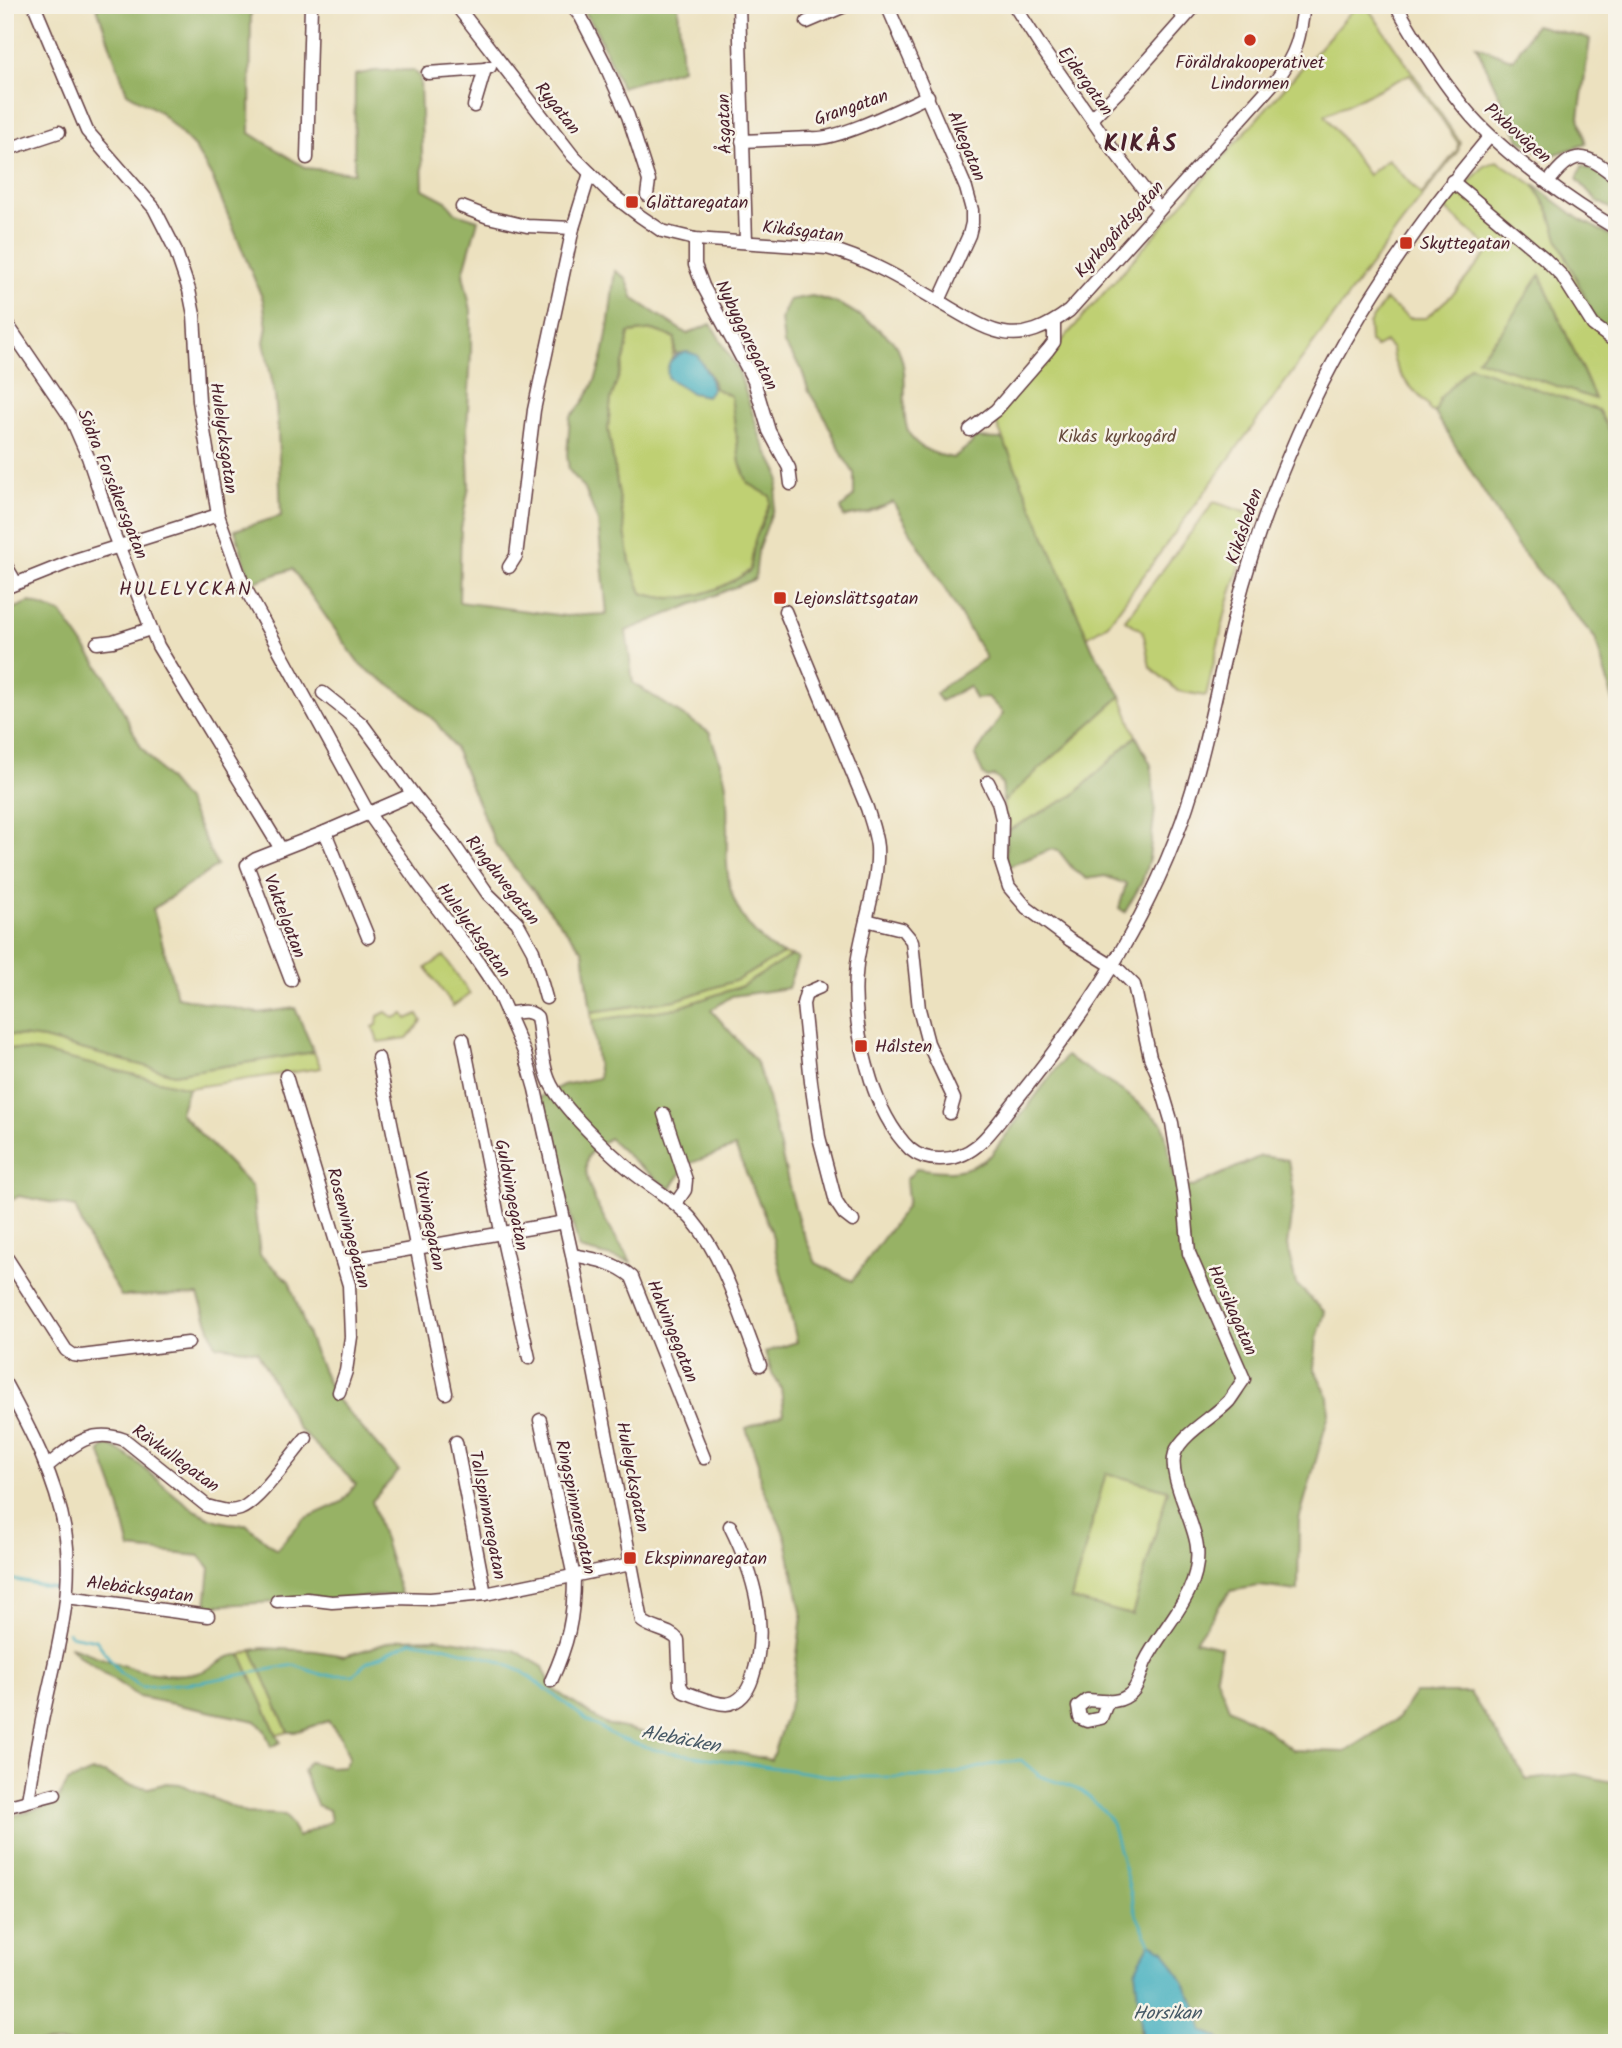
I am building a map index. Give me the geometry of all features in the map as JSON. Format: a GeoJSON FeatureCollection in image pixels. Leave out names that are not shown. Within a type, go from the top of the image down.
{"type":"FeatureCollection","features":[{"type":"Feature","properties":{"kind":"street","name":"Hulelycksgatan"},"geometry":{"type":"LineString","coordinates":[[34,5],[87,131],[155,208],[175,249],[189,290],[194,315],[199,401],[218,515],[242,582],[369,814],[496,988],[525,1054],[572,1255],[642,1621],[675,1636],[678,1640],[680,1685],[684,1692],[728,1704],[738,1700],[749,1687],[757,1666],[761,1623],[752,1578],[730,1526]]}},
{"type":"Feature","properties":{"kind":"street"},"geometry":{"type":"LineString","coordinates":[[307,158],[311,5]]}},
{"type":"Feature","properties":{"kind":"street","name":"Rygatan"},"geometry":{"type":"LineString","coordinates":[[456,5],[573,156],[590,173]]}},
{"type":"Feature","properties":{"kind":"street"},"geometry":{"type":"LineString","coordinates":[[571,5],[581,17],[599,52],[628,116],[649,181],[647,195]]}},
{"type":"Feature","properties":{"kind":"street","name":"Åsgatan"},"geometry":{"type":"LineString","coordinates":[[738,5],[746,242]]}},
{"type":"Feature","properties":{"kind":"street"},"geometry":{"type":"LineString","coordinates":[[807,22],[847,5]]}},
{"type":"Feature","properties":{"kind":"street","name":"Alkegatan"},"geometry":{"type":"LineString","coordinates":[[887,5],[928,96],[966,188],[972,210],[969,236],[939,301]]}},
{"type":"Feature","properties":{"kind":"street","name":"Ejdergatan"},"geometry":{"type":"LineString","coordinates":[[1014,5],[1136,181],[1159,209]]}},
{"type":"Feature","properties":{"kind":"street"},"geometry":{"type":"LineString","coordinates":[[1175,5],[1184,18]]}},
{"type":"Feature","properties":{"kind":"street"},"geometry":{"type":"LineString","coordinates":[[1092,118],[1125,86],[1196,5]]}},
{"type":"Feature","properties":{"kind":"street","name":"Kyrkogårdsgatan"},"geometry":{"type":"LineString","coordinates":[[970,430],[996,410],[1048,350],[1054,342],[1054,323],[1069,311],[1286,66],[1295,53],[1300,37],[1304,5]]}},
{"type":"Feature","properties":{"kind":"street","name":"Pixbovägen"},"geometry":{"type":"LineString","coordinates":[[1396,5],[1450,89],[1490,136],[1548,183],[1617,229]]}},
{"type":"Feature","properties":{"kind":"street"},"geometry":{"type":"LineString","coordinates":[[428,73],[485,69],[501,63]]}},
{"type":"Feature","properties":{"kind":"street"},"geometry":{"type":"LineString","coordinates":[[474,106],[485,69]]}},
{"type":"Feature","properties":{"kind":"street","name":"Grangatan"},"geometry":{"type":"LineString","coordinates":[[742,141],[810,138],[820,140],[928,96]]}},
{"type":"Feature","properties":{"kind":"street"},"geometry":{"type":"LineString","coordinates":[[5,150],[59,132]]}},
{"type":"Feature","properties":{"kind":"street","name":"Kikåsleden"},"geometry":{"type":"LineString","coordinates":[[1114,967],[1149,899],[1182,819],[1197,772],[1236,610],[1253,553],[1266,512],[1297,437],[1326,376],[1370,298],[1406,243],[1452,181],[1490,136]]}},
{"type":"Feature","properties":{"kind":"street"},"geometry":{"type":"LineString","coordinates":[[1548,183],[1561,166],[1579,157],[1594,160],[1616,176]]}},
{"type":"Feature","properties":{"kind":"street"},"geometry":{"type":"LineString","coordinates":[[509,567],[516,556],[534,408],[573,228],[590,173]]}},
{"type":"Feature","properties":{"kind":"street","name":"Kikåsgatan"},"geometry":{"type":"LineString","coordinates":[[590,173],[624,206],[662,231],[695,239],[827,248],[845,253],[939,301],[971,322],[993,331],[1023,333],[1045,329],[1054,323]]}},
{"type":"Feature","properties":{"kind":"street"},"geometry":{"type":"LineString","coordinates":[[1452,181],[1544,258],[1562,276],[1592,325],[1617,343]]}},
{"type":"Feature","properties":{"kind":"street"},"geometry":{"type":"LineString","coordinates":[[462,207],[516,224],[573,228]]}},
{"type":"Feature","properties":{"kind":"street","name":"Nybyggaregatan"},"geometry":{"type":"LineString","coordinates":[[695,239],[695,265],[703,286],[754,381],[769,431],[789,468],[791,484]]}},
{"type":"Feature","properties":{"kind":"street","name":"Södra Forsåkersgatan"},"geometry":{"type":"LineString","coordinates":[[5,321],[71,418],[88,457],[150,629],[181,686],[281,849]]}},
{"type":"Feature","properties":{"kind":"street"},"geometry":{"type":"LineString","coordinates":[[5,564],[10,586],[120,546],[218,515]]}},
{"type":"Feature","properties":{"kind":"street"},"geometry":{"type":"LineString","coordinates":[[785,611],[867,808],[877,842],[874,881],[857,962],[855,990],[858,1035],[874,1089],[886,1113],[908,1146],[919,1155],[930,1159],[961,1157],[983,1141],[1069,1032],[1114,967],[1070,940],[1027,908],[1009,887],[1001,862],[1002,819],[998,802],[988,782]]}},
{"type":"Feature","properties":{"kind":"street"},"geometry":{"type":"LineString","coordinates":[[97,643],[150,629]]}},
{"type":"Feature","properties":{"kind":"street","name":"Ringduvegatan"},"geometry":{"type":"LineString","coordinates":[[323,693],[362,724],[488,894],[517,922],[533,951],[547,998]]}},
{"type":"Feature","properties":{"kind":"street","name":"Vaktelgatan"},"geometry":{"type":"LineString","coordinates":[[290,980],[247,865],[413,794]]}},
{"type":"Feature","properties":{"kind":"street"},"geometry":{"type":"LineString","coordinates":[[326,832],[368,937]]}},
{"type":"Feature","properties":{"kind":"street"},"geometry":{"type":"LineString","coordinates":[[866,920],[902,929],[912,941],[919,1009],[928,1043],[954,1099],[950,1113]]}},
{"type":"Feature","properties":{"kind":"street","name":"Horsikagatan"},"geometry":{"type":"LineString","coordinates":[[1108,1701],[1117,1702],[1134,1691],[1145,1662],[1189,1592],[1196,1570],[1197,1547],[1178,1485],[1175,1452],[1184,1440],[1228,1402],[1244,1379],[1189,1253],[1184,1198],[1172,1123],[1150,1057],[1134,985],[1114,967]]}},
{"type":"Feature","properties":{"kind":"street"},"geometry":{"type":"LineString","coordinates":[[820,987],[806,993],[803,1004],[811,1089],[832,1191],[841,1210],[853,1221]]}},
{"type":"Feature","properties":{"kind":"street"},"geometry":{"type":"LineString","coordinates":[[508,1014],[533,1013],[537,1017],[546,1070],[559,1098],[632,1171],[676,1203],[693,1221],[719,1263],[760,1365]]}},
{"type":"Feature","properties":{"kind":"street","name":"Guldvingegatan"},"geometry":{"type":"LineString","coordinates":[[463,1039],[529,1358]]}},
{"type":"Feature","properties":{"kind":"street","name":"Vitvingegatan"},"geometry":{"type":"LineString","coordinates":[[378,1058],[446,1392]]}},
{"type":"Feature","properties":{"kind":"street","name":"Rosenvingegatan"},"geometry":{"type":"LineString","coordinates":[[286,1076],[349,1285],[352,1314],[346,1371],[339,1392]]}},
{"type":"Feature","properties":{"kind":"street"},"geometry":{"type":"LineString","coordinates":[[664,1114],[686,1180],[685,1190],[676,1203]]}},
{"type":"Feature","properties":{"kind":"street"},"geometry":{"type":"LineString","coordinates":[[343,1261],[501,1231],[565,1222]]}},
{"type":"Feature","properties":{"kind":"street"},"geometry":{"type":"LineString","coordinates":[[5,1255],[66,1350],[73,1355],[188,1343]]}},
{"type":"Feature","properties":{"kind":"street","name":"Hakvingegatan"},"geometry":{"type":"LineString","coordinates":[[572,1255],[602,1261],[632,1277],[704,1458]]}},
{"type":"Feature","properties":{"kind":"street"},"geometry":{"type":"LineString","coordinates":[[5,1383],[46,1467],[65,1531],[67,1597],[28,1800]]}},
{"type":"Feature","properties":{"kind":"street","name":"Ringspinnaregatan"},"geometry":{"type":"LineString","coordinates":[[540,1420],[574,1577],[574,1602],[566,1647],[551,1681]]}},
{"type":"Feature","properties":{"kind":"street","name":"Rävkullegatan"},"geometry":{"type":"LineString","coordinates":[[46,1467],[91,1436],[112,1435],[125,1440],[207,1506],[234,1510],[251,1503],[306,1438]]}},
{"type":"Feature","properties":{"kind":"street","name":"Tallspinnaregatan"},"geometry":{"type":"LineString","coordinates":[[456,1442],[485,1594]]}},
{"type":"Feature","properties":{"kind":"street"},"geometry":{"type":"LineString","coordinates":[[277,1601],[430,1599],[485,1594],[631,1564]]}},
{"type":"Feature","properties":{"kind":"street","name":"Alebäcksgatan"},"geometry":{"type":"LineString","coordinates":[[67,1597],[208,1616]]}},
{"type":"Feature","properties":{"kind":"street"},"geometry":{"type":"LineString","coordinates":[[5,1807],[55,1794]]}},
{"type":"Feature","properties":{"kind":"green space"},"geometry":{"type":"Polygon","coordinates":[[[96,5],[251,5],[250,133],[306,168],[354,173],[355,75],[374,71],[412,70],[420,77],[423,189],[446,201],[456,213],[478,220],[463,274],[471,310],[471,352],[467,429],[469,486],[461,529],[459,602],[565,616],[607,614],[598,522],[585,489],[569,470],[567,455],[570,417],[583,402],[600,368],[615,271],[626,278],[634,299],[687,334],[711,324],[739,372],[762,442],[778,472],[773,509],[758,550],[755,579],[626,631],[633,683],[710,733],[727,788],[727,869],[735,902],[757,935],[783,954],[737,980],[676,1000],[591,1012],[583,951],[496,845],[455,749],[436,722],[408,697],[361,666],[292,569],[251,583],[235,530],[281,516],[275,396],[264,342],[267,327],[263,300],[213,179],[195,148],[160,112],[127,93],[96,5]],[[653,330],[629,333],[625,357],[611,399],[608,428],[630,562],[642,593],[671,598],[712,591],[750,571],[755,540],[770,504],[770,496],[748,483],[740,463],[731,396],[714,388],[708,372],[687,352],[675,354],[675,338],[653,330]]]}},
{"type":"Feature","properties":{"kind":"green space"},"geometry":{"type":"Polygon","coordinates":[[[578,5],[678,5],[682,69],[621,87],[595,27],[578,5]]]}},
{"type":"Feature","properties":{"kind":"green space","name":"Kikås kyrkogård"},"geometry":{"type":"Polygon","coordinates":[[[1357,5],[1366,5],[1460,142],[1458,151],[1401,224],[1108,624],[1087,637],[994,418],[1357,5]],[[1410,74],[1325,115],[1368,175],[1388,159],[1421,195],[1457,150],[1458,143],[1410,74]]]}},
{"type":"Feature","properties":{"kind":"green space"},"geometry":{"type":"Polygon","coordinates":[[[1535,25],[1590,39],[1579,117],[1586,144],[1547,157],[1519,139],[1476,45],[1513,60],[1535,25]]]}},
{"type":"Feature","properties":{"kind":"green space"},"geometry":{"type":"Polygon","coordinates":[[[1497,161],[1534,185],[1550,213],[1559,242],[1617,336],[1617,444],[1598,410],[1441,397],[1435,413],[1429,410],[1428,405],[1400,373],[1392,349],[1385,342],[1376,347],[1370,342],[1369,324],[1385,300],[1409,318],[1426,318],[1455,292],[1491,249],[1445,209],[1484,166],[1497,161]],[[1540,276],[1501,333],[1477,359],[1595,398],[1540,276]]]}},
{"type":"Feature","properties":{"kind":"green space"},"geometry":{"type":"Polygon","coordinates":[[[1582,166],[1599,173],[1617,188],[1617,212],[1597,201],[1577,179],[1582,166]]]}},
{"type":"Feature","properties":{"kind":"green space"},"geometry":{"type":"Polygon","coordinates":[[[1534,185],[1579,219],[1617,239],[1617,336],[1596,321],[1559,242],[1550,213],[1534,185]]]}},
{"type":"Feature","properties":{"kind":"green space"},"geometry":{"type":"Polygon","coordinates":[[[1540,275],[1595,399],[1477,359],[1501,333],[1540,275]]]}},
{"type":"Feature","properties":{"kind":"green space"},"geometry":{"type":"Polygon","coordinates":[[[812,296],[849,309],[895,343],[903,366],[905,416],[908,430],[915,442],[930,451],[953,458],[975,438],[1002,439],[1093,650],[1121,696],[1003,802],[1000,782],[994,776],[984,776],[975,756],[1003,713],[988,697],[975,699],[969,686],[941,701],[936,694],[986,658],[893,502],[867,513],[844,517],[841,508],[854,496],[854,473],[809,392],[801,368],[784,344],[781,319],[789,300],[812,296]]]}},
{"type":"Feature","properties":{"kind":"green space"},"geometry":{"type":"Polygon","coordinates":[[[653,330],[675,338],[668,378],[692,393],[706,396],[712,389],[709,375],[731,396],[740,463],[748,483],[770,496],[770,504],[755,540],[750,570],[725,585],[699,595],[671,598],[642,593],[630,562],[608,429],[611,399],[625,357],[629,333],[653,330]]]}},
{"type":"Feature","properties":{"kind":"green space"},"geometry":{"type":"Polygon","coordinates":[[[1470,366],[1598,410],[1617,444],[1617,714],[1595,638],[1517,546],[1435,413],[1441,397],[1470,366]]]}},
{"type":"Feature","properties":{"kind":"green space"},"geometry":{"type":"Polygon","coordinates":[[[1214,502],[1257,516],[1228,602],[1206,696],[1178,691],[1150,667],[1143,631],[1125,620],[1214,502]]]}},
{"type":"Feature","properties":{"kind":"green space"},"geometry":{"type":"Polygon","coordinates":[[[30,602],[61,613],[106,677],[141,747],[187,802],[217,866],[153,909],[177,997],[258,1013],[295,1008],[314,1052],[174,1074],[44,1039],[5,1034],[5,612],[30,602]]]}},
{"type":"Feature","properties":{"kind":"green space"},"geometry":{"type":"Polygon","coordinates":[[[1121,696],[1136,736],[1074,795],[1007,831],[1003,802],[1121,696]]]}},
{"type":"Feature","properties":{"kind":"green space"},"geometry":{"type":"Polygon","coordinates":[[[1136,736],[1151,765],[1155,809],[1149,859],[1142,882],[1125,912],[1119,908],[1126,884],[1105,876],[1087,879],[1073,869],[1058,850],[1052,849],[1005,868],[1007,831],[1074,795],[1136,736]]]}},
{"type":"Feature","properties":{"kind":"green space"},"geometry":{"type":"Polygon","coordinates":[[[783,954],[791,956],[742,986],[677,1008],[592,1021],[591,1012],[676,1000],[737,980],[783,954]]]}},
{"type":"Feature","properties":{"kind":"green space"},"geometry":{"type":"Polygon","coordinates":[[[444,956],[470,994],[453,1006],[426,968],[444,956]]]}},
{"type":"Feature","properties":{"kind":"green space"},"geometry":{"type":"Polygon","coordinates":[[[791,956],[798,958],[788,988],[732,996],[711,1010],[756,1061],[800,1226],[816,1263],[852,1281],[906,1207],[906,1180],[917,1168],[937,1171],[965,1169],[991,1155],[1066,1056],[1127,1094],[1163,1124],[1176,1184],[1193,1187],[1261,1156],[1288,1160],[1294,1194],[1287,1246],[1296,1284],[1325,1312],[1317,1338],[1314,1368],[1328,1396],[1329,1414],[1299,1520],[1298,1591],[1259,1586],[1230,1591],[1195,1641],[1221,1647],[1216,1675],[1229,1708],[1266,1729],[1293,1750],[1345,1752],[1398,1718],[1415,1693],[1470,1693],[1527,1780],[1576,1774],[1617,1783],[1617,2043],[1223,2043],[1206,2033],[1172,2029],[1140,2030],[1143,2043],[5,2043],[5,1818],[55,1804],[68,1782],[92,1772],[104,1773],[126,1784],[149,1788],[166,1783],[180,1784],[246,1813],[285,1815],[298,1837],[331,1821],[329,1810],[317,1805],[303,1771],[309,1762],[329,1767],[344,1766],[349,1758],[341,1737],[328,1721],[288,1732],[252,1650],[264,1648],[315,1651],[345,1656],[400,1639],[437,1638],[514,1650],[543,1667],[553,1689],[605,1724],[771,1760],[791,1700],[802,1616],[785,1535],[760,1482],[758,1463],[746,1428],[784,1413],[781,1388],[772,1373],[765,1352],[797,1342],[771,1230],[735,1147],[688,1164],[670,1189],[609,1138],[591,1152],[586,1163],[587,1176],[591,1192],[607,1224],[631,1262],[579,1249],[540,1097],[563,1085],[599,1078],[592,1021],[677,1008],[742,986],[791,956]],[[1106,1473],[1071,1599],[1132,1615],[1168,1490],[1106,1473]]]}},
{"type":"Feature","properties":{"kind":"green space"},"geometry":{"type":"Polygon","coordinates":[[[386,1012],[394,1018],[404,1014],[407,1019],[418,1014],[422,1021],[407,1038],[378,1042],[373,1027],[377,1025],[378,1016],[386,1012]]]}},
{"type":"Feature","properties":{"kind":"green space"},"geometry":{"type":"Polygon","coordinates":[[[5,1034],[44,1039],[174,1074],[314,1052],[321,1068],[188,1088],[41,1052],[5,1048],[5,1034]]]}},
{"type":"Feature","properties":{"kind":"green space"},"geometry":{"type":"Polygon","coordinates":[[[5,1048],[41,1052],[188,1088],[180,1113],[252,1187],[260,1255],[289,1281],[313,1349],[334,1396],[399,1471],[372,1501],[401,1595],[206,1606],[210,1568],[200,1556],[130,1549],[117,1497],[100,1451],[107,1445],[142,1466],[189,1506],[225,1523],[246,1524],[276,1550],[304,1519],[342,1502],[356,1484],[298,1428],[257,1351],[216,1345],[198,1295],[121,1296],[89,1241],[75,1207],[19,1196],[5,1204],[5,1048]]]}},
{"type":"Feature","properties":{"kind":"green space"},"geometry":{"type":"Polygon","coordinates":[[[1106,1472],[1168,1490],[1132,1616],[1071,1599],[1106,1472]]]}},
{"type":"Feature","properties":{"kind":"green space"},"geometry":{"type":"Polygon","coordinates":[[[69,1646],[131,1668],[179,1675],[202,1672],[229,1657],[241,1655],[280,1742],[271,1747],[265,1731],[256,1721],[139,1697],[69,1646]]]}},
{"type":"Feature","properties":{"kind":"green space"},"geometry":{"type":"Polygon","coordinates":[[[252,1650],[288,1732],[277,1735],[241,1655],[252,1650]]]}},
{"type":"Feature","properties":{"kind":"water"},"geometry":{"type":"Polygon","coordinates":[[[687,352],[697,355],[709,375],[712,389],[707,396],[692,393],[668,378],[671,360],[687,352]]]}},
{"type":"Feature","properties":{"kind":"water","name":"Horsikan"},"geometry":{"type":"Polygon","coordinates":[[[1150,1943],[1164,1950],[1199,2011],[1203,2031],[1218,2037],[1223,2043],[1143,2043],[1135,1970],[1150,1943]]]}},
{"type":"Feature","properties":{"kind":"waterway","name":"Alebäcken"},"geometry":{"type":"LineString","coordinates":[[5,1578],[60,1589]]}},
{"type":"Feature","properties":{"kind":"waterway","name":"Alebäcken"},"geometry":{"type":"LineString","coordinates":[[68,1632],[70,1635],[96,1640],[120,1673],[142,1687],[201,1682],[294,1665],[323,1675],[353,1675],[366,1663],[412,1641],[493,1659],[523,1672],[590,1722],[618,1738],[656,1750],[837,1777],[940,1777],[1021,1760],[1040,1776],[1082,1791],[1101,1808],[1112,1823],[1137,1916],[1150,1943]]}},
{"type":"Feature","properties":{"kind":"place","name":"Föräldrakooperativet Lindormen"},"geometry":{"type":"Point","coordinates":[1250,40]}},
{"type":"Feature","properties":{"kind":"place","name":"Glättaregatan"},"geometry":{"type":"Point","coordinates":[632,202]}},
{"type":"Feature","properties":{"kind":"place","name":"Skyttegatan"},"geometry":{"type":"Point","coordinates":[1406,243]}},
{"type":"Feature","properties":{"kind":"place","name":"Lejonslättsgatan"},"geometry":{"type":"Point","coordinates":[780,598]}},
{"type":"Feature","properties":{"kind":"place","name":"Hålsten"},"geometry":{"type":"Point","coordinates":[861,1046]}},
{"type":"Feature","properties":{"kind":"place","name":"Ekspinnaregatan"},"geometry":{"type":"Point","coordinates":[630,1558]}},
{"type":"Feature","properties":{"kind":"district","name":"KIKÅS"},"geometry":{"type":"Point","coordinates":[1141,143]}},
{"type":"Feature","properties":{"kind":"district","name":"HULELYCKAN"},"geometry":{"type":"Point","coordinates":[186,588]}}]}
